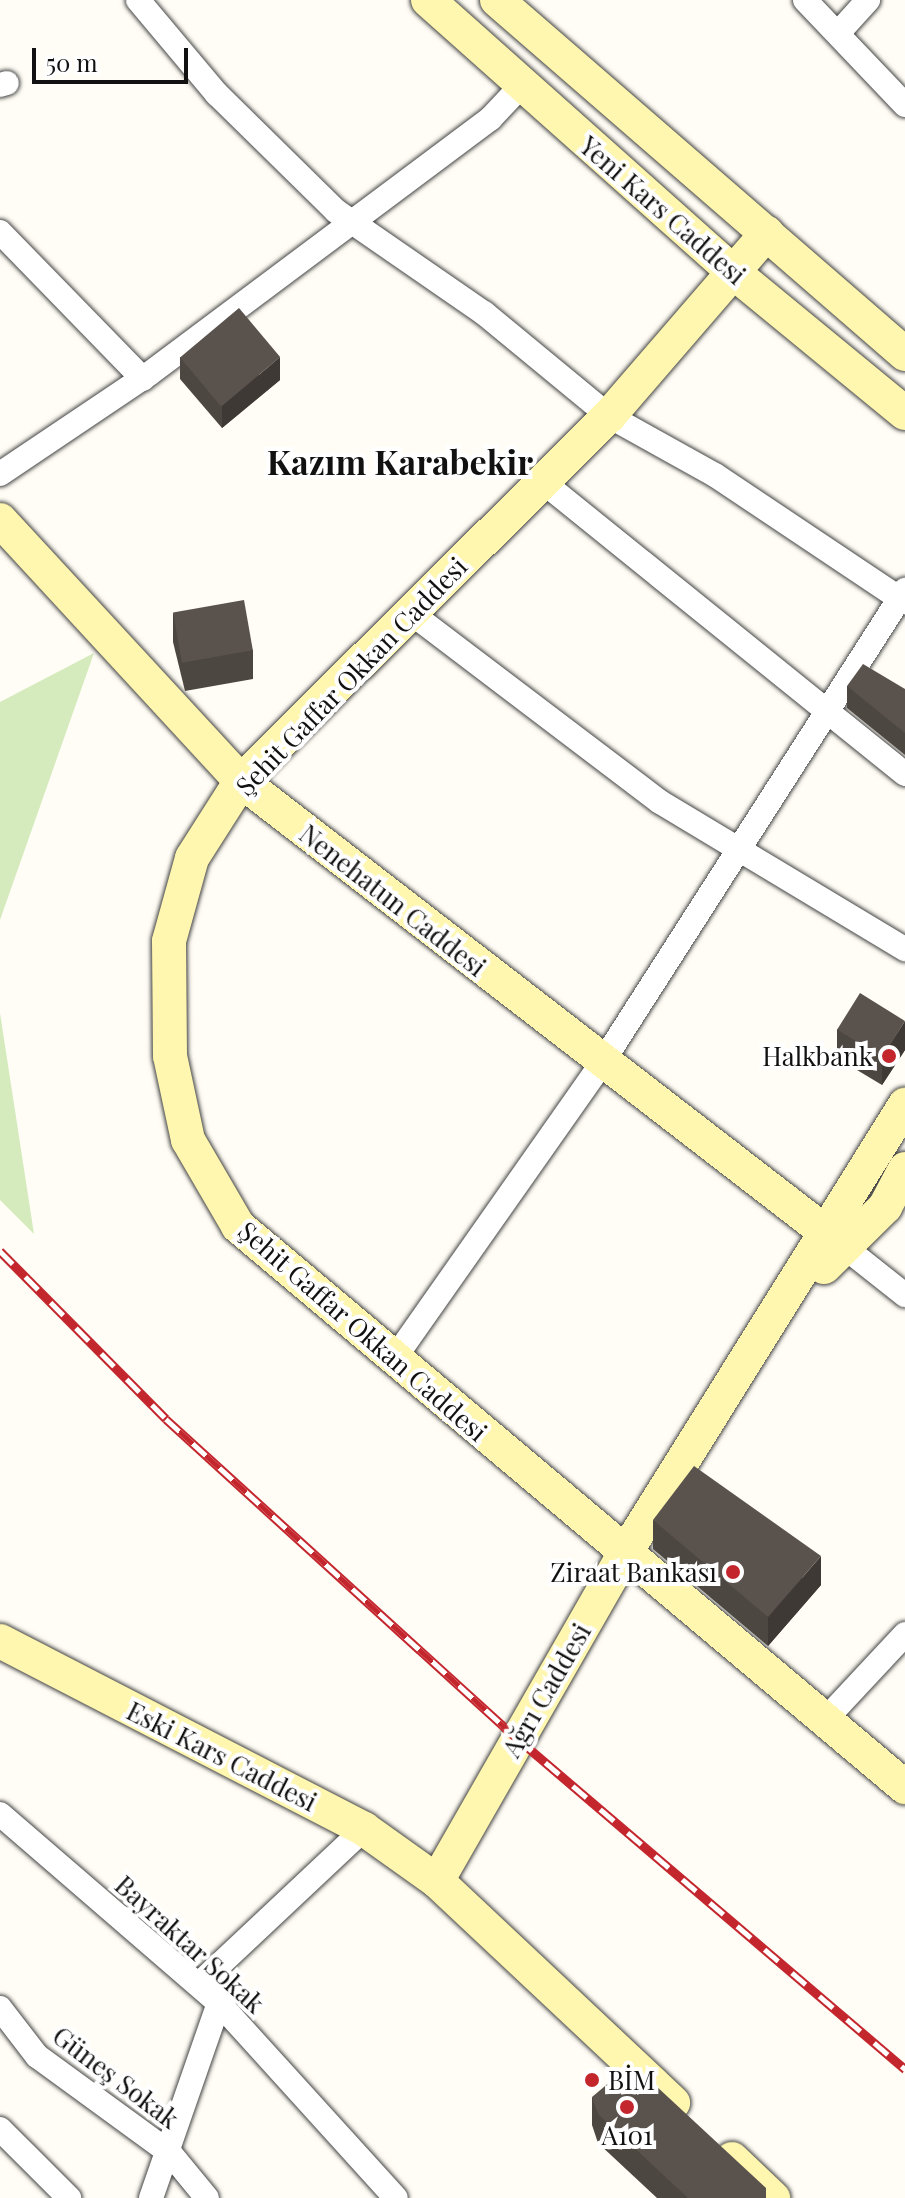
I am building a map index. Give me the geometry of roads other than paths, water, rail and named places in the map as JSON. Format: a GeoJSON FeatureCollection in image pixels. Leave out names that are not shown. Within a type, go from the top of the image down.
{"type":"FeatureCollection","features":[{"type":"Feature","properties":{"kind":"street"},"geometry":{"type":"LineString","coordinates":[[138,0],[217,94],[351,221],[484,313],[609,416],[715,475],[903,597],[602,1063],[394,1359]]}},
{"type":"Feature","properties":{"kind":"street","name":"Yeni Kars Caddesi"},"geometry":{"type":"LineString","coordinates":[[428,0],[738,276],[905,413]]}},
{"type":"Feature","properties":{"kind":"street","name":"Yeni Kars Caddesi"},"geometry":{"type":"LineString","coordinates":[[497,0],[905,354]]}},
{"type":"Feature","properties":{"kind":"street"},"geometry":{"type":"LineString","coordinates":[[805,0],[840,31],[905,105]]}},
{"type":"Feature","properties":{"kind":"street"},"geometry":{"type":"LineString","coordinates":[[840,31],[868,0]]}},
{"type":"Feature","properties":{"kind":"street"},"geometry":{"type":"LineString","coordinates":[[0,474],[143,379],[490,119],[521,86]]}},
{"type":"Feature","properties":{"kind":"street"},"geometry":{"type":"LineString","coordinates":[[0,232],[143,379]]}},
{"type":"Feature","properties":{"kind":"street","name":"Şehit Gaffar Okkan Caddesi"},"geometry":{"type":"LineString","coordinates":[[767,233],[738,276],[609,416],[241,781],[192,858],[169,941],[170,1056],[188,1140],[238,1226],[624,1555],[905,1787]]}},
{"type":"Feature","properties":{"kind":"street"},"geometry":{"type":"LineString","coordinates":[[543,482],[905,774]]}},
{"type":"Feature","properties":{"kind":"street","name":"Nenehatun Caddesi"},"geometry":{"type":"LineString","coordinates":[[0,520],[241,781],[602,1063],[836,1240]]}},
{"type":"Feature","properties":{"kind":"street"},"geometry":{"type":"LineString","coordinates":[[411,613],[528,706],[738,850],[905,949]]}},
{"type":"Feature","properties":{"kind":"street","name":"Ağrı Caddesi"},"geometry":{"type":"LineString","coordinates":[[437,1881],[624,1555],[741,1364],[836,1240],[905,1105]]}},
{"type":"Feature","properties":{"kind":"street","name":"Ağrı Caddesi"},"geometry":{"type":"LineString","coordinates":[[836,1240],[885,1207],[905,1169]]}},
{"type":"Feature","properties":{"kind":"street"},"geometry":{"type":"LineString","coordinates":[[836,1240],[905,1295]]}},
{"type":"Feature","properties":{"kind":"street"},"geometry":{"type":"LineString","coordinates":[[824,1721],[905,1634]]}},
{"type":"Feature","properties":{"kind":"street","name":"Eski Kars Caddesi"},"geometry":{"type":"LineString","coordinates":[[0,1641],[364,1829],[437,1881],[773,2198]]}},
{"type":"Feature","properties":{"kind":"street","name":"Bayraktar Sokak"},"geometry":{"type":"LineString","coordinates":[[0,1814],[219,2003],[396,2198]]}},
{"type":"Feature","properties":{"kind":"street"},"geometry":{"type":"LineString","coordinates":[[199,1984],[364,1829]]}},
{"type":"Feature","properties":{"kind":"street"},"geometry":{"type":"LineString","coordinates":[[151,2198],[170,2153],[219,2003]]}},
{"type":"Feature","properties":{"kind":"street","name":"Güneş Sokak"},"geometry":{"type":"LineString","coordinates":[[0,2008],[37,2056],[170,2153],[207,2198]]}},
{"type":"Feature","properties":{"kind":"street"},"geometry":{"type":"LineString","coordinates":[[0,2129],[69,2198]]}},
{"type":"Feature","properties":{"kind":"railway"},"geometry":{"type":"LineString","coordinates":[[0,1251],[166,1419],[518,1739],[905,2069]]}},
{"type":"Feature","properties":{"kind":"place","name":"Halkbank"},"geometry":{"type":"Point","coordinates":[889,1056]}},
{"type":"Feature","properties":{"kind":"place","name":"Ziraat Bankası"},"geometry":{"type":"Point","coordinates":[733,1572]}},
{"type":"Feature","properties":{"kind":"place","name":"BİM"},"geometry":{"type":"Point","coordinates":[592,2080]}},
{"type":"Feature","properties":{"kind":"place","name":"A101"},"geometry":{"type":"Point","coordinates":[627,2107]}},
{"type":"Feature","properties":{"kind":"district","name":"Kazım Karabekir"},"geometry":{"type":"Point","coordinates":[400,462]}}]}
